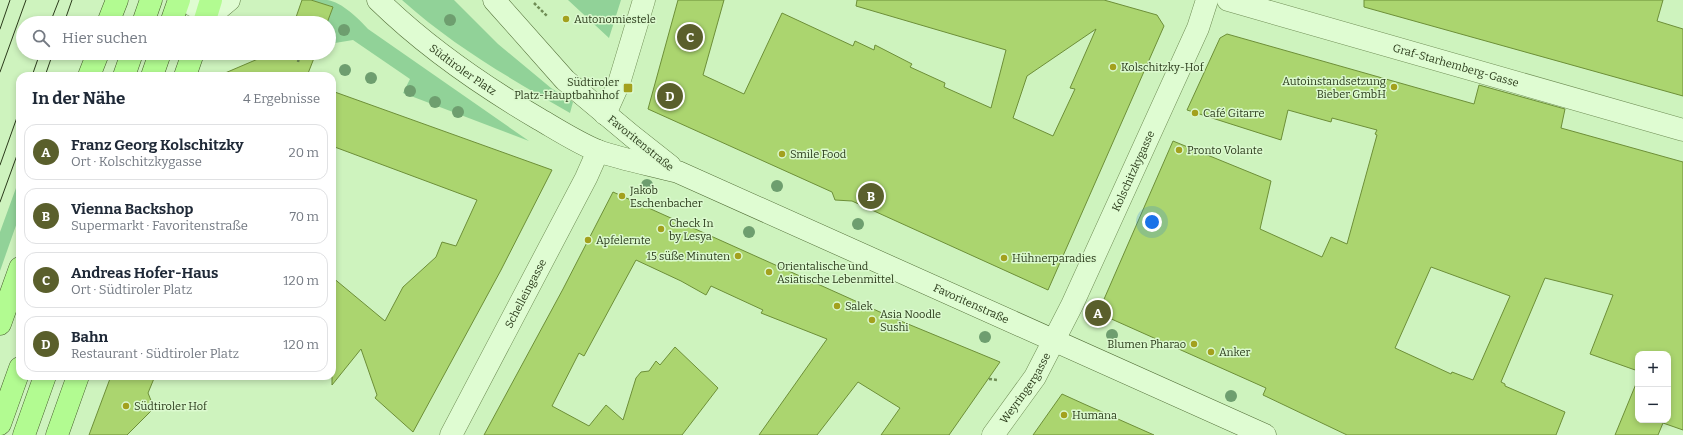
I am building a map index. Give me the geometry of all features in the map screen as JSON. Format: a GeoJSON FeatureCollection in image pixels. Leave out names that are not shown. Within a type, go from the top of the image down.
{"type":"FeatureCollection","features":[{"type":"Feature","properties":{"kind":"main road"},"geometry":{"type":"LineString","coordinates":[[111,16],[117,0]]}},
{"type":"Feature","properties":{"kind":"main road"},"geometry":{"type":"LineString","coordinates":[[145,16],[151,0]]}},
{"type":"Feature","properties":{"kind":"main road"},"geometry":{"type":"LineString","coordinates":[[173,16],[179,0]]}},
{"type":"Feature","properties":{"kind":"main road"},"geometry":{"type":"LineString","coordinates":[[206,16],[210,0]]}},
{"type":"Feature","properties":{"kind":"main road"},"geometry":{"type":"LineString","coordinates":[[91,72],[95,60]]}},
{"type":"Feature","properties":{"kind":"main road"},"geometry":{"type":"LineString","coordinates":[[125,72],[130,60]]}},
{"type":"Feature","properties":{"kind":"main road"},"geometry":{"type":"LineString","coordinates":[[153,72],[158,60]]}},
{"type":"Feature","properties":{"kind":"main road"},"geometry":{"type":"LineString","coordinates":[[186,72],[191,60]]}},
{"type":"Feature","properties":{"kind":"main road"},"geometry":{"type":"LineString","coordinates":[[0,324],[16,279]]}},
{"type":"Feature","properties":{"kind":"main road"},"geometry":{"type":"LineString","coordinates":[[0,424],[16,379]]}},
{"type":"Feature","properties":{"kind":"main road"},"geometry":{"type":"LineString","coordinates":[[24,435],[44,380]]}},
{"type":"Feature","properties":{"kind":"main road"},"geometry":{"type":"LineString","coordinates":[[57,435],[77,380]]}},
{"type":"Feature","properties":{"kind":"street"},"geometry":{"type":"LineString","coordinates":[[211,16],[229,0]]}},
{"type":"Feature","properties":{"kind":"street","name":"Südtiroler Platz"},"geometry":{"type":"LineString","coordinates":[[378,0],[419,37],[453,64],[524,110],[564,134],[598,151]]}},
{"type":"Feature","properties":{"kind":"street"},"geometry":{"type":"LineString","coordinates":[[486,0],[513,23]]}},
{"type":"Feature","properties":{"kind":"street"},"geometry":{"type":"LineString","coordinates":[[494,0],[565,80],[605,114],[619,83],[644,0]]}},
{"type":"Feature","properties":{"kind":"street","name":"Kolschitzkygasse"},"geometry":{"type":"LineString","coordinates":[[1053,340],[1072,305],[1198,28],[1207,0]]}},
{"type":"Feature","properties":{"kind":"street","name":"Graf-Starhemberg-Gasse"},"geometry":{"type":"LineString","coordinates":[[1228,0],[1683,130]]}},
{"type":"Feature","properties":{"kind":"street","name":"Favoritenstraße"},"geometry":{"type":"LineString","coordinates":[[605,114],[678,172]]}},
{"type":"Feature","properties":{"kind":"street","name":"Favoritenstraße"},"geometry":{"type":"LineString","coordinates":[[598,151],[678,172],[1265,435]]}},
{"type":"Feature","properties":{"kind":"street","name":"Schelleingasse"},"geometry":{"type":"LineString","coordinates":[[451,435],[583,185],[598,151]]}},
{"type":"Feature","properties":{"kind":"street","name":"Weyringergasse"},"geometry":{"type":"LineString","coordinates":[[993,435],[1035,377],[1053,340]]}},
{"type":"Feature","properties":{"kind":"path"},"geometry":{"type":"LineString","coordinates":[[531,0],[548,17]]}},
{"type":"Feature","properties":{"kind":"path"},"geometry":{"type":"LineString","coordinates":[[989,379],[998,380]]}},
{"type":"Feature","properties":{"kind":"green space"},"geometry":{"type":"Polygon","coordinates":[[[311,0],[333,1],[344,7],[368,29],[529,141],[403,93],[410,79],[353,40],[336,43],[336,16],[330,16],[333,7],[311,0]]]}},
{"type":"Feature","properties":{"kind":"green space"},"geometry":{"type":"Polygon","coordinates":[[[402,0],[454,0],[498,44],[551,88],[573,102],[570,113],[462,47],[421,17],[402,0]]]}},
{"type":"Feature","properties":{"kind":"green space"},"geometry":{"type":"Polygon","coordinates":[[[568,0],[621,0],[609,38],[568,0]]]}},
{"type":"Feature","properties":{"kind":"green space"},"geometry":{"type":"Polygon","coordinates":[[[16,188],[16,225],[0,271],[0,232],[16,188]]]}},
{"type":"Feature","properties":{"kind":"building"},"geometry":{"type":"Polygon","coordinates":[[[302,0],[311,0],[333,7],[330,16],[296,16],[302,0]]]}},
{"type":"Feature","properties":{"kind":"building"},"geometry":{"type":"Polygon","coordinates":[[[678,0],[724,0],[703,75],[744,94],[782,13],[853,46],[855,41],[874,50],[875,45],[912,64],[910,67],[945,83],[944,87],[991,108],[1006,50],[856,6],[857,0],[1104,0],[1157,15],[1164,26],[1048,290],[852,201],[835,200],[832,192],[648,109],[678,0]],[[1096,29],[1027,76],[1013,118],[1053,136],[1075,89],[1070,88],[1096,29]]]}},
{"type":"Feature","properties":{"kind":"building"},"geometry":{"type":"Polygon","coordinates":[[[1364,0],[1663,0],[1657,21],[1683,29],[1683,96],[1364,7],[1364,0]]]}},
{"type":"Feature","properties":{"kind":"building"},"geometry":{"type":"Polygon","coordinates":[[[1227,34],[1474,104],[1479,85],[1565,109],[1561,128],[1683,162],[1683,430],[1663,423],[1671,423],[1671,351],[1635,351],[1635,370],[1590,354],[1613,295],[1545,278],[1501,382],[1505,384],[1505,386],[1565,412],[1556,435],[1347,435],[1263,395],[1266,388],[1098,313],[1173,141],[1271,181],[1260,229],[1322,257],[1331,237],[1347,244],[1377,135],[1375,134],[1377,130],[1332,118],[1331,122],[1288,110],[1281,140],[1187,110],[1220,38],[1227,34]],[[1431,267],[1395,348],[1451,374],[1452,372],[1473,380],[1510,296],[1431,267]]]}},
{"type":"Feature","properties":{"kind":"building"},"geometry":{"type":"Polygon","coordinates":[[[256,60],[313,60],[309,72],[227,72],[256,60]]]}},
{"type":"Feature","properties":{"kind":"building"},"geometry":{"type":"Polygon","coordinates":[[[336,92],[552,170],[501,270],[413,432],[375,398],[377,395],[361,349],[332,385],[332,380],[336,380],[336,280],[385,321],[403,287],[436,257],[442,242],[456,246],[477,200],[336,147],[336,92]]]}},
{"type":"Feature","properties":{"kind":"building"},"geometry":{"type":"Polygon","coordinates":[[[613,192],[891,317],[1000,362],[949,435],[881,435],[900,408],[858,382],[817,435],[759,435],[827,339],[761,313],[763,310],[711,286],[706,295],[681,281],[636,260],[584,356],[579,353],[552,406],[589,426],[606,405],[623,420],[636,378],[641,372],[649,371],[656,361],[660,365],[675,347],[718,388],[682,435],[484,435],[563,289],[613,192]]]}},
{"type":"Feature","properties":{"kind":"building","name":"Südtiroler Hof"},"geometry":{"type":"Polygon","coordinates":[[[110,380],[153,380],[148,393],[154,408],[127,435],[89,435],[110,380]]]}},
{"type":"Feature","properties":{"kind":"building"},"geometry":{"type":"Polygon","coordinates":[[[1635,386],[1635,423],[1663,423],[1658,435],[1615,435],[1635,386]]]}},
{"type":"Feature","properties":{"kind":"building"},"geometry":{"type":"Polygon","coordinates":[[[1062,394],[1084,404],[1154,435],[1033,435],[1062,394]]]}},
{"type":"Feature","properties":{"kind":"tram line"},"geometry":{"type":"LineString","coordinates":[[0,29],[10,0]]}},
{"type":"Feature","properties":{"kind":"tram line"},"geometry":{"type":"LineString","coordinates":[[20,16],[26,0]]}},
{"type":"Feature","properties":{"kind":"tram line"},"geometry":{"type":"LineString","coordinates":[[53,16],[59,0]]}},
{"type":"Feature","properties":{"kind":"tram line"},"geometry":{"type":"LineString","coordinates":[[66,16],[72,0]]}},
{"type":"Feature","properties":{"kind":"tram line"},"geometry":{"type":"LineString","coordinates":[[0,72],[16,28]]}},
{"type":"Feature","properties":{"kind":"tram line"},"geometry":{"type":"LineString","coordinates":[[33,72],[38,60]]}},
{"type":"Feature","properties":{"kind":"tram line"},"geometry":{"type":"LineString","coordinates":[[46,72],[51,60]]}},
{"type":"Feature","properties":{"kind":"tram line"},"geometry":{"type":"LineString","coordinates":[[0,165],[16,120]]}},
{"type":"Feature","properties":{"kind":"tram line"},"geometry":{"type":"LineString","coordinates":[[0,202],[16,158]]}},
{"type":"Feature","properties":{"kind":"place","name":"Autonomiestele"},"geometry":{"type":"Point","coordinates":[566,19]}},
{"type":"Feature","properties":{"kind":"place","name":"Andreas Hofer-Haus"},"geometry":{"type":"Point","coordinates":[690,37]}},
{"type":"Feature","properties":{"kind":"place","name":"Kolschitzky-Hof"},"geometry":{"type":"Point","coordinates":[1113,67]}},
{"type":"Feature","properties":{"kind":"place","name":"Autoinstandsetzung Bieber GmbH"},"geometry":{"type":"Point","coordinates":[1394,87]}},
{"type":"Feature","properties":{"kind":"place","name":"Südtiroler Platz-Hauptbahnhof"},"geometry":{"type":"Point","coordinates":[628,88]}},
{"type":"Feature","properties":{"kind":"place","name":"Bahn"},"geometry":{"type":"Point","coordinates":[670,96]}},
{"type":"Feature","properties":{"kind":"place","name":"Café Gitarre"},"geometry":{"type":"Point","coordinates":[1195,113]}},
{"type":"Feature","properties":{"kind":"place","name":"Pronto Volante"},"geometry":{"type":"Point","coordinates":[1179,150]}},
{"type":"Feature","properties":{"kind":"place","name":"Smile Food"},"geometry":{"type":"Point","coordinates":[782,154]}},
{"type":"Feature","properties":{"kind":"place","name":"Jakob Eschenbacher"},"geometry":{"type":"Point","coordinates":[622,196]}},
{"type":"Feature","properties":{"kind":"place","name":"Vienna Backshop"},"geometry":{"type":"Point","coordinates":[871,196]}},
{"type":"Feature","properties":{"kind":"place","name":"Check In by Lesya"},"geometry":{"type":"Point","coordinates":[661,229]}},
{"type":"Feature","properties":{"kind":"place","name":"Apfelernte"},"geometry":{"type":"Point","coordinates":[588,240]}},
{"type":"Feature","properties":{"kind":"place","name":"15 süße Minuten"},"geometry":{"type":"Point","coordinates":[738,256]}},
{"type":"Feature","properties":{"kind":"place","name":"Hühnerparadies"},"geometry":{"type":"Point","coordinates":[1004,258]}},
{"type":"Feature","properties":{"kind":"place","name":"Orientalische und Asiatische Lebenmittel"},"geometry":{"type":"Point","coordinates":[769,272]}},
{"type":"Feature","properties":{"kind":"place","name":"Salek"},"geometry":{"type":"Point","coordinates":[837,306]}},
{"type":"Feature","properties":{"kind":"place","name":"Franz Georg Kolschitzky"},"geometry":{"type":"Point","coordinates":[1098,313]}},
{"type":"Feature","properties":{"kind":"place","name":"Asia Noodle Sushi"},"geometry":{"type":"Point","coordinates":[872,320]}},
{"type":"Feature","properties":{"kind":"place","name":"Blumen Pharao"},"geometry":{"type":"Point","coordinates":[1194,344]}},
{"type":"Feature","properties":{"kind":"place","name":"Anker"},"geometry":{"type":"Point","coordinates":[1211,352]}},
{"type":"Feature","properties":{"kind":"place","name":"Südtiroler Hof"},"geometry":{"type":"Point","coordinates":[126,406]}},
{"type":"Feature","properties":{"kind":"place","name":"Humana"},"geometry":{"type":"Point","coordinates":[1064,415]}}]}
